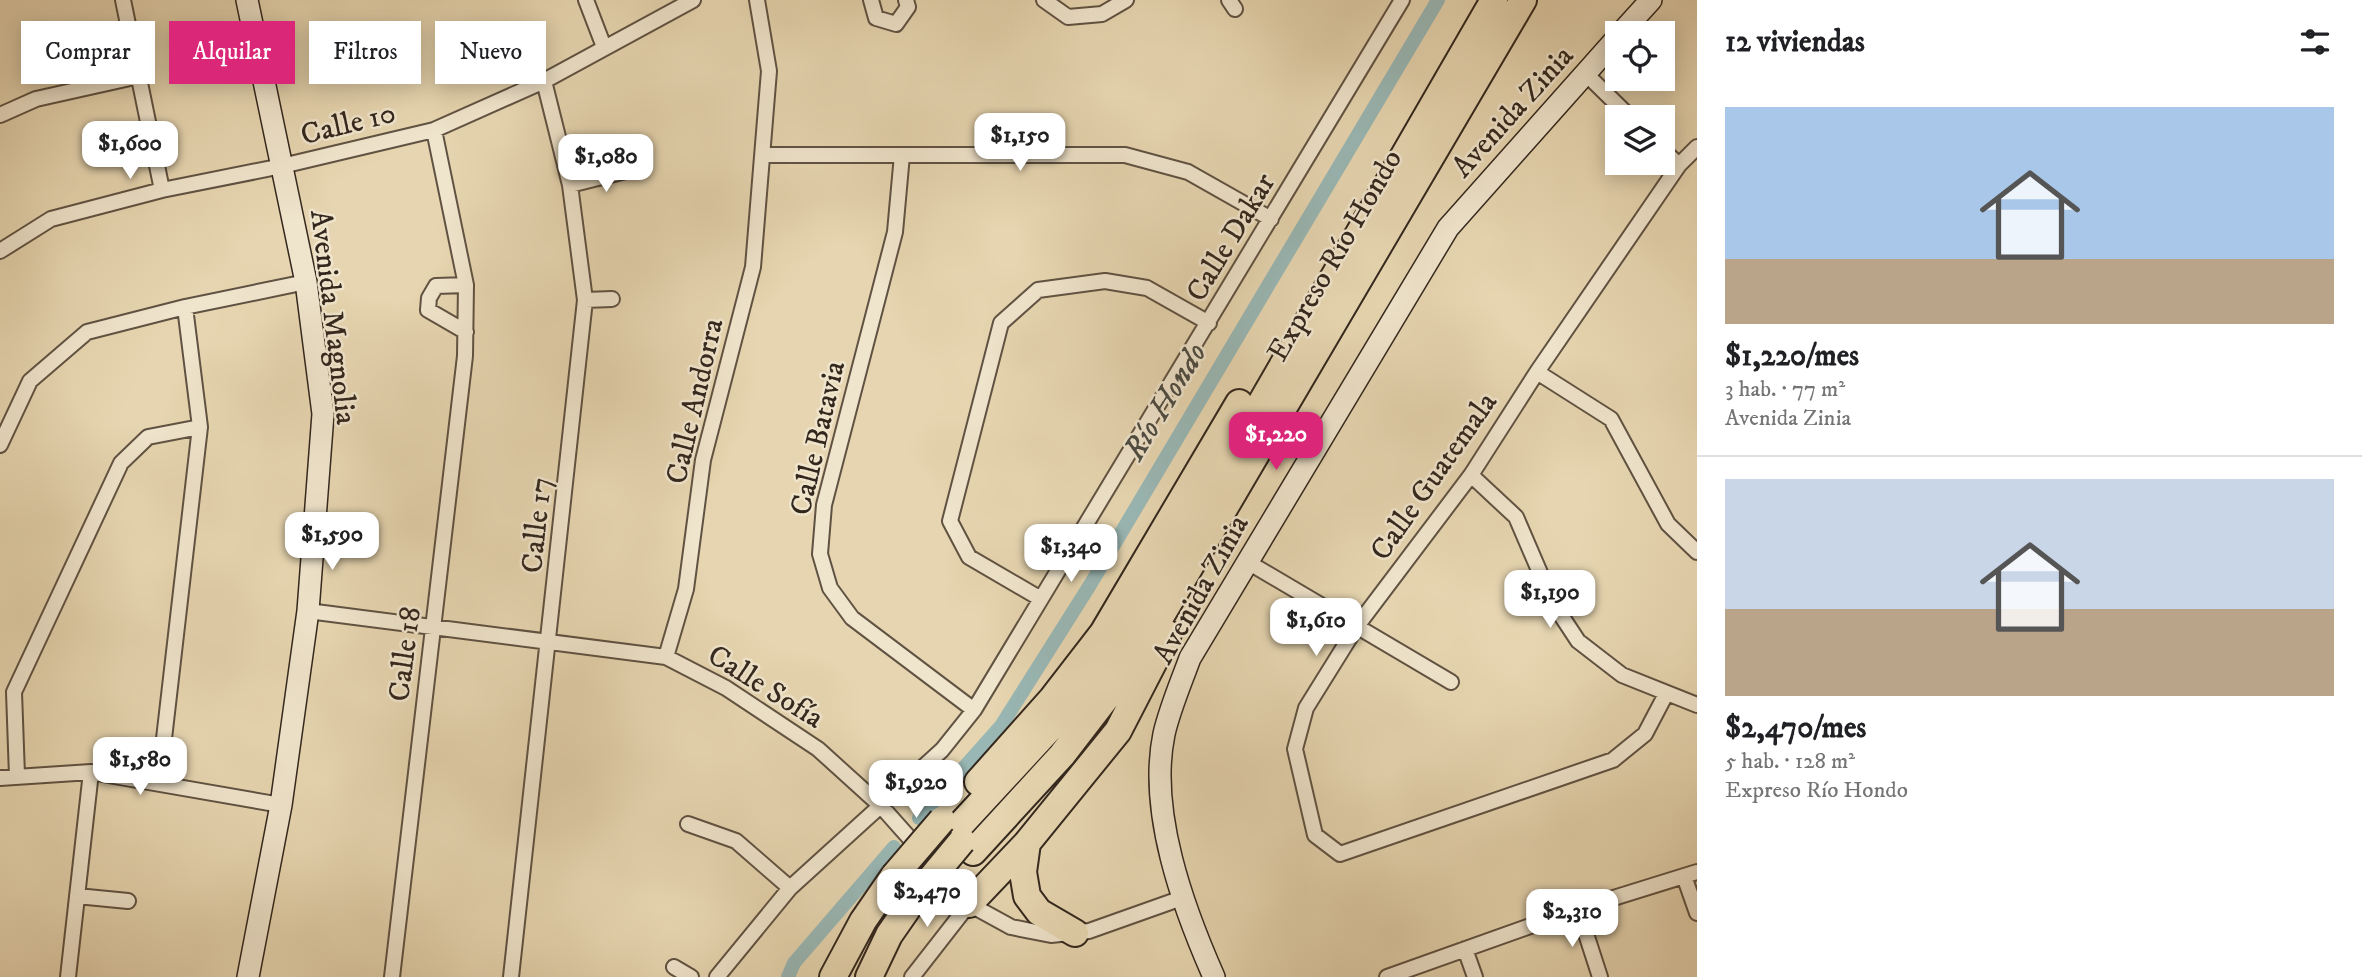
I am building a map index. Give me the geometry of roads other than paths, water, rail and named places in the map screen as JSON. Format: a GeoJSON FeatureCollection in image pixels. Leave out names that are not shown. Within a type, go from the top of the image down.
{"type":"FeatureCollection","features":[{"type":"Feature","properties":{"kind":"highway","name":"Expreso Río Hondo"},"geometry":{"type":"LineString","coordinates":[[871,977],[909,893],[957,837],[1029,726],[1103,633],[1475,0]]}},
{"type":"Feature","properties":{"kind":"highway"},"geometry":{"type":"LineString","coordinates":[[957,837],[1088,687],[1138,616],[1494,0]]}},
{"type":"Feature","properties":{"kind":"highway"},"geometry":{"type":"LineString","coordinates":[[957,837],[1056,742],[1106,680],[1143,628],[1327,305],[1506,0]]}},
{"type":"Feature","properties":{"kind":"highway","name":"Expreso Río Hondo"},"geometry":{"type":"LineString","coordinates":[[835,977],[863,921],[909,893],[957,837],[1062,755],[1135,660],[1523,0]]}},
{"type":"Feature","properties":{"kind":"highway"},"geometry":{"type":"LineString","coordinates":[[969,904],[1027,843],[1110,741],[1130,710],[1188,592],[1194,561]]}},
{"type":"Feature","properties":{"kind":"highway"},"geometry":{"type":"LineString","coordinates":[[1027,843],[1023,872],[1027,896],[1039,912],[1075,933]]}},
{"type":"Feature","properties":{"kind":"street"},"geometry":{"type":"LineString","coordinates":[[123,0],[127,21]]}},
{"type":"Feature","properties":{"kind":"street","name":"Avenida Magnolia"},"geometry":{"type":"LineString","coordinates":[[247,0],[306,282],[323,414],[308,611],[281,805],[248,977]]}},
{"type":"Feature","properties":{"kind":"street"},"geometry":{"type":"LineString","coordinates":[[586,0],[604,47]]}},
{"type":"Feature","properties":{"kind":"street","name":"Calle 10"},"geometry":{"type":"LineString","coordinates":[[546,80],[694,0]]}},
{"type":"Feature","properties":{"kind":"street","name":"Calle Andorra"},"geometry":{"type":"LineString","coordinates":[[666,657],[686,589],[703,460],[753,267],[769,71],[757,0]]}},
{"type":"Feature","properties":{"kind":"street"},"geometry":{"type":"LineString","coordinates":[[871,0],[876,18],[896,24],[908,7],[906,0]]}},
{"type":"Feature","properties":{"kind":"street"},"geometry":{"type":"LineString","coordinates":[[1044,0],[1068,17],[1102,14],[1126,0]]}},
{"type":"Feature","properties":{"kind":"street","name":"Calle Dakar"},"geometry":{"type":"LineString","coordinates":[[717,977],[790,888],[942,750],[974,710],[1402,0]]}},
{"type":"Feature","properties":{"kind":"street"},"geometry":{"type":"LineString","coordinates":[[1632,21],[1651,0]]}},
{"type":"Feature","properties":{"kind":"street","name":"Avenida Zinia"},"geometry":{"type":"LineString","coordinates":[[1214,977],[1182,898],[1161,812],[1164,735],[1189,658],[1448,228],[1605,51]]}},
{"type":"Feature","properties":{"kind":"street"},"geometry":{"type":"LineString","coordinates":[[1585,73],[1618,105]]}},
{"type":"Feature","properties":{"kind":"street"},"geometry":{"type":"LineString","coordinates":[[0,115],[36,99],[103,84]]}},
{"type":"Feature","properties":{"kind":"street"},"geometry":{"type":"LineString","coordinates":[[141,84],[162,190]]}},
{"type":"Feature","properties":{"kind":"street","name":"Calle 10"},"geometry":{"type":"LineString","coordinates":[[0,251],[51,219],[162,190],[282,166],[434,130],[537,84]]}},
{"type":"Feature","properties":{"kind":"street","name":"Calle 17"},"geometry":{"type":"LineString","coordinates":[[511,977],[550,640],[585,300],[570,185],[545,84]]}},
{"type":"Feature","properties":{"kind":"street","name":"Calle 18"},"geometry":{"type":"LineString","coordinates":[[391,977],[466,332],[466,285],[434,130]]}},
{"type":"Feature","properties":{"kind":"street","name":"Calle Guatemala"},"geometry":{"type":"LineString","coordinates":[[1666,694],[1645,734],[1613,760],[1340,854],[1315,835],[1295,749],[1306,708],[1357,626],[1471,475],[1537,372],[1679,165],[1697,147]]}},
{"type":"Feature","properties":{"kind":"street"},"geometry":{"type":"LineString","coordinates":[[764,155],[1125,155],[1188,172],[1271,219]]}},
{"type":"Feature","properties":{"kind":"street","name":"Calle Batavia"},"geometry":{"type":"LineString","coordinates":[[902,155],[895,232],[824,505],[820,554],[830,588],[852,618],[974,710]]}},
{"type":"Feature","properties":{"kind":"street"},"geometry":{"type":"LineString","coordinates":[[1675,161],[1679,165]]}},
{"type":"Feature","properties":{"kind":"street"},"geometry":{"type":"LineString","coordinates":[[570,185],[634,169]]}},
{"type":"Feature","properties":{"kind":"street"},"geometry":{"type":"LineString","coordinates":[[1041,599],[969,557],[950,521],[1001,323],[1038,290],[1105,281],[1147,288],[1209,323]]}},
{"type":"Feature","properties":{"kind":"street"},"geometry":{"type":"LineString","coordinates":[[0,446],[30,381],[87,332],[185,307],[306,282]]}},
{"type":"Feature","properties":{"kind":"street"},"geometry":{"type":"LineString","coordinates":[[466,285],[436,286],[429,298],[428,310],[466,332]]}},
{"type":"Feature","properties":{"kind":"street"},"geometry":{"type":"LineString","coordinates":[[585,300],[612,299]]}},
{"type":"Feature","properties":{"kind":"street"},"geometry":{"type":"LineString","coordinates":[[159,782],[200,427],[185,307]]}},
{"type":"Feature","properties":{"kind":"street"},"geometry":{"type":"LineString","coordinates":[[1537,372],[1611,418],[1668,524],[1697,552]]}},
{"type":"Feature","properties":{"kind":"street"},"geometry":{"type":"LineString","coordinates":[[17,776],[14,692],[121,463],[148,437],[200,427]]}},
{"type":"Feature","properties":{"kind":"street"},"geometry":{"type":"LineString","coordinates":[[1471,475],[1516,517],[1553,603],[1578,641],[1622,675],[1697,705]]}},
{"type":"Feature","properties":{"kind":"street"},"geometry":{"type":"LineString","coordinates":[[1246,561],[1451,682]]}},
{"type":"Feature","properties":{"kind":"street","name":"Calle Sofía"},"geometry":{"type":"LineString","coordinates":[[308,611],[666,657],[726,688],[818,749],[881,806],[969,904],[1012,927],[1051,934],[1089,931],[1182,898]]}},
{"type":"Feature","properties":{"kind":"street"},"geometry":{"type":"LineString","coordinates":[[68,977],[91,772]]}},
{"type":"Feature","properties":{"kind":"street"},"geometry":{"type":"LineString","coordinates":[[0,778],[91,772],[281,805]]}},
{"type":"Feature","properties":{"kind":"street"},"geometry":{"type":"LineString","coordinates":[[688,824],[736,841],[790,888]]}},
{"type":"Feature","properties":{"kind":"street"},"geometry":{"type":"LineString","coordinates":[[1388,977],[1578,909],[1691,874],[1697,913]]}},
{"type":"Feature","properties":{"kind":"street"},"geometry":{"type":"LineString","coordinates":[[77,896],[128,901]]}},
{"type":"Feature","properties":{"kind":"street"},"geometry":{"type":"LineString","coordinates":[[912,977],[969,904]]}},
{"type":"Feature","properties":{"kind":"street"},"geometry":{"type":"LineString","coordinates":[[1578,909],[1600,977]]}},
{"type":"Feature","properties":{"kind":"street"},"geometry":{"type":"LineString","coordinates":[[1465,949],[1475,977]]}},
{"type":"Feature","properties":{"kind":"street"},"geometry":{"type":"LineString","coordinates":[[674,967],[691,977]]}},
{"type":"Feature","properties":{"kind":"waterway","name":"Río Hondo"},"geometry":{"type":"LineString","coordinates":[[919,818],[1001,726],[1090,585],[1438,0]]}},
{"type":"Feature","properties":{"kind":"waterway","name":"Río Hondo"},"geometry":{"type":"LineString","coordinates":[[788,977],[794,963],[894,847]]}}]}
